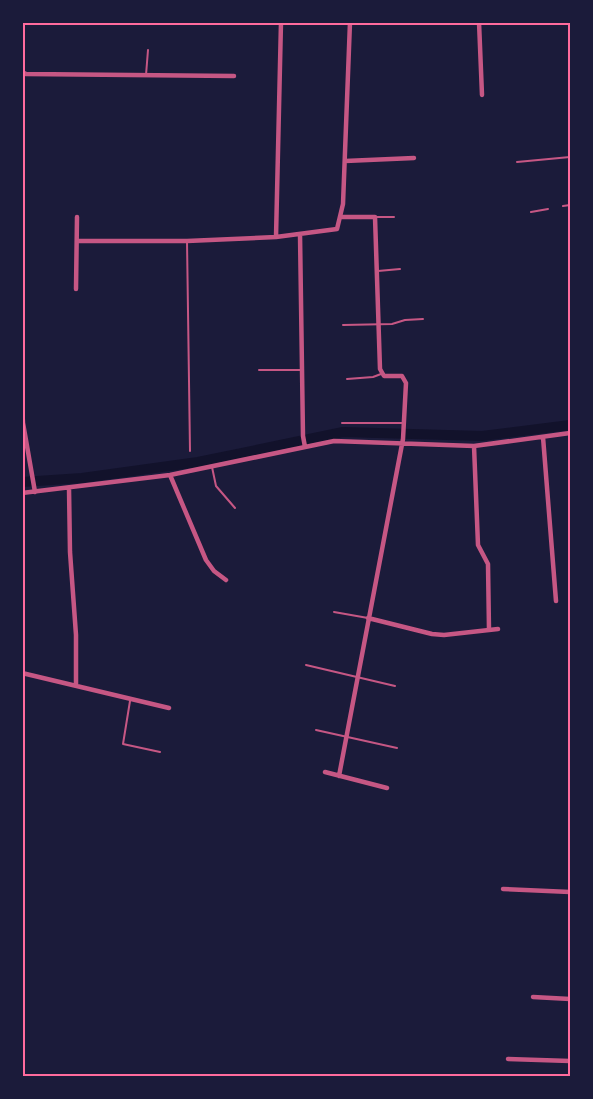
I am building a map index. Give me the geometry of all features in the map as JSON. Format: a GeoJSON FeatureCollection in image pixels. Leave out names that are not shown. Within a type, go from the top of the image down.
{"type":"FeatureCollection","features":[{"type":"Feature","properties":{"kind":"street"},"geometry":{"type":"LineString","coordinates":[[276,237],[281,22]]}},
{"type":"Feature","properties":{"kind":"street"},"geometry":{"type":"LineString","coordinates":[[77,241],[187,241],[276,237],[337,229],[341,217],[345,161],[350,22]]}},
{"type":"Feature","properties":{"kind":"street"},"geometry":{"type":"LineString","coordinates":[[479,22],[482,95]]}},
{"type":"Feature","properties":{"kind":"street"},"geometry":{"type":"LineString","coordinates":[[22,72],[26,74],[234,76]]}},
{"type":"Feature","properties":{"kind":"street"},"geometry":{"type":"LineString","coordinates":[[345,161],[414,158]]}},
{"type":"Feature","properties":{"kind":"street"},"geometry":{"type":"LineString","coordinates":[[76,289],[77,216]]}},
{"type":"Feature","properties":{"kind":"street"},"geometry":{"type":"LineString","coordinates":[[339,776],[404,430],[405,379],[402,376],[381,374],[375,216],[341,217]]}},
{"type":"Feature","properties":{"kind":"street"},"geometry":{"type":"LineString","coordinates":[[300,234],[303,436],[305,445]]}},
{"type":"Feature","properties":{"kind":"street"},"geometry":{"type":"LineString","coordinates":[[22,404],[23,423],[35,490]]}},
{"type":"Feature","properties":{"kind":"street"},"geometry":{"type":"LineString","coordinates":[[22,493],[170,475],[334,440],[402,440],[474,446],[570,433]]}},
{"type":"Feature","properties":{"kind":"street"},"geometry":{"type":"LineString","coordinates":[[543,437],[556,601]]}},
{"type":"Feature","properties":{"kind":"street"},"geometry":{"type":"LineString","coordinates":[[474,446],[478,546],[488,564],[489,630]]}},
{"type":"Feature","properties":{"kind":"street"},"geometry":{"type":"LineString","coordinates":[[170,475],[206,560],[214,571],[226,580]]}},
{"type":"Feature","properties":{"kind":"street"},"geometry":{"type":"LineString","coordinates":[[69,488],[70,552],[76,636],[76,685]]}},
{"type":"Feature","properties":{"kind":"street"},"geometry":{"type":"LineString","coordinates":[[368,618],[432,634],[444,635],[498,629]]}},
{"type":"Feature","properties":{"kind":"street"},"geometry":{"type":"LineString","coordinates":[[22,673],[169,708]]}},
{"type":"Feature","properties":{"kind":"street"},"geometry":{"type":"LineString","coordinates":[[325,772],[387,788]]}},
{"type":"Feature","properties":{"kind":"street"},"geometry":{"type":"LineString","coordinates":[[503,889],[570,892]]}},
{"type":"Feature","properties":{"kind":"street"},"geometry":{"type":"LineString","coordinates":[[533,997],[570,999]]}},
{"type":"Feature","properties":{"kind":"street"},"geometry":{"type":"LineString","coordinates":[[508,1058],[570,1061]]}},
{"type":"Feature","properties":{"kind":"lane"},"geometry":{"type":"LineString","coordinates":[[146,76],[148,50]]}},
{"type":"Feature","properties":{"kind":"lane"},"geometry":{"type":"LineString","coordinates":[[517,162],[570,157]]}},
{"type":"Feature","properties":{"kind":"lane"},"geometry":{"type":"LineString","coordinates":[[563,206],[570,205]]}},
{"type":"Feature","properties":{"kind":"lane"},"geometry":{"type":"LineString","coordinates":[[531,212],[548,209]]}},
{"type":"Feature","properties":{"kind":"lane"},"geometry":{"type":"LineString","coordinates":[[375,216],[394,217]]}},
{"type":"Feature","properties":{"kind":"lane"},"geometry":{"type":"LineString","coordinates":[[187,241],[190,451]]}},
{"type":"Feature","properties":{"kind":"lane"},"geometry":{"type":"LineString","coordinates":[[377,272],[400,269]]}},
{"type":"Feature","properties":{"kind":"lane"},"geometry":{"type":"LineString","coordinates":[[343,325],[360,323],[379,325],[423,319]]}},
{"type":"Feature","properties":{"kind":"lane"},"geometry":{"type":"LineString","coordinates":[[259,370],[302,370]]}},
{"type":"Feature","properties":{"kind":"lane"},"geometry":{"type":"LineString","coordinates":[[347,379],[381,374]]}},
{"type":"Feature","properties":{"kind":"lane"},"geometry":{"type":"LineString","coordinates":[[342,423],[404,423]]}},
{"type":"Feature","properties":{"kind":"lane"},"geometry":{"type":"LineString","coordinates":[[212,467],[216,486],[235,508]]}},
{"type":"Feature","properties":{"kind":"lane"},"geometry":{"type":"LineString","coordinates":[[334,612],[368,618]]}},
{"type":"Feature","properties":{"kind":"lane"},"geometry":{"type":"LineString","coordinates":[[306,665],[395,686]]}},
{"type":"Feature","properties":{"kind":"lane"},"geometry":{"type":"LineString","coordinates":[[130,698],[123,744],[160,752]]}},
{"type":"Feature","properties":{"kind":"lane"},"geometry":{"type":"LineString","coordinates":[[316,730],[397,748]]}},
{"type":"Feature","properties":{"kind":"waterway"},"geometry":{"type":"LineString","coordinates":[[22,482],[82,478],[198,462],[343,432],[482,436],[570,425]]}}]}
